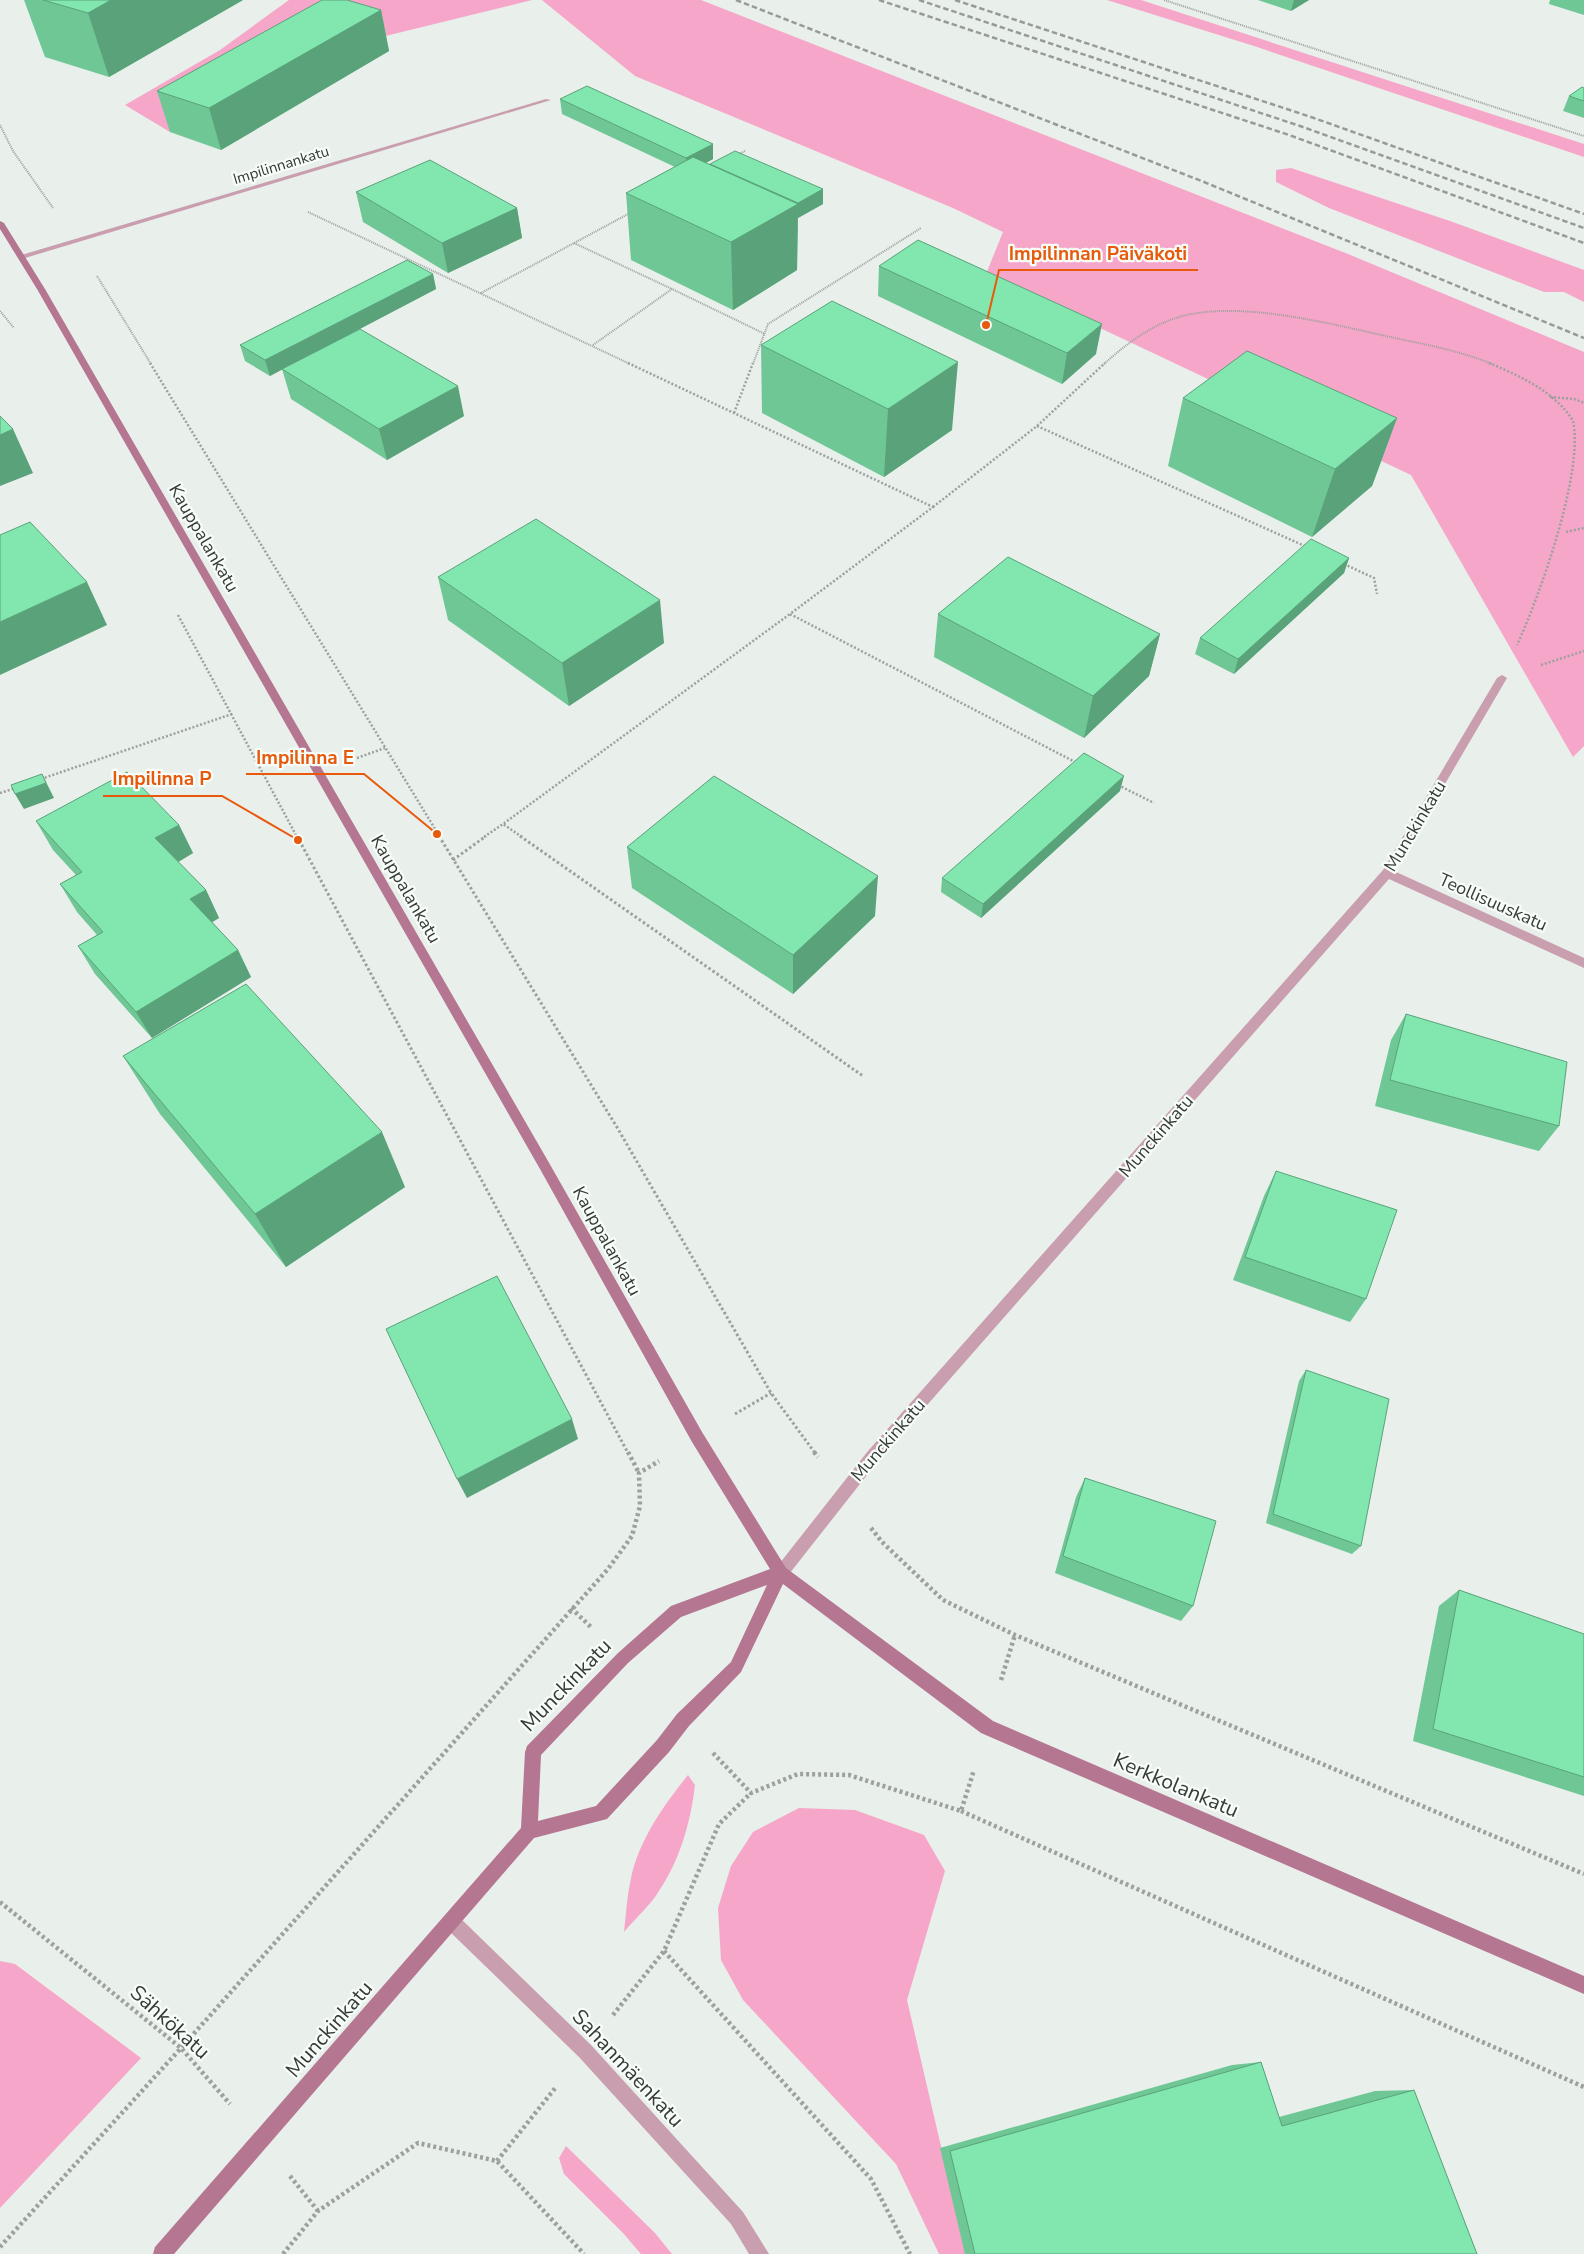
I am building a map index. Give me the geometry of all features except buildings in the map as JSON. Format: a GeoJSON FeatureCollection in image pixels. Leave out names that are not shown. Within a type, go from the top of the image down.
{"type":"FeatureCollection","features":[{"type":"Feature","properties":{"kind":"main road","name":"Kauppalankatu"},"geometry":{"type":"LineString","coordinates":[[0,223],[22,256],[539,1156],[697,1437],[780,1573]]}},
{"type":"Feature","properties":{"kind":"main road","name":"Munckinkatu"},"geometry":{"type":"LineString","coordinates":[[529,1831],[533,1752],[623,1658],[676,1611],[780,1573]]}},
{"type":"Feature","properties":{"kind":"main road","name":"Munckinkatu"},"geometry":{"type":"LineString","coordinates":[[162,2254],[529,1831],[601,1813],[663,1746],[683,1720],[736,1667],[780,1573]]}},
{"type":"Feature","properties":{"kind":"main road","name":"Kerkkolankatu"},"geometry":{"type":"LineString","coordinates":[[780,1573],[987,1727],[1584,1984]]}},
{"type":"Feature","properties":{"kind":"street","name":"Impilinnankatu"},"geometry":{"type":"LineString","coordinates":[[22,256],[548,100]]}},
{"type":"Feature","properties":{"kind":"street","name":"Munckinkatu"},"geometry":{"type":"LineString","coordinates":[[780,1573],[843,1492],[1387,873],[1502,678]]}},
{"type":"Feature","properties":{"kind":"street","name":"Teollisuuskatu"},"geometry":{"type":"LineString","coordinates":[[1387,873],[1584,963]]}},
{"type":"Feature","properties":{"kind":"street","name":"Sahanmäenkatu"},"geometry":{"type":"LineString","coordinates":[[452,1922],[584,2051],[737,2218],[760,2254]]}},
{"type":"Feature","properties":{"kind":"path"},"geometry":{"type":"LineString","coordinates":[[1164,0],[1584,136]]}},
{"type":"Feature","properties":{"kind":"path"},"geometry":{"type":"LineString","coordinates":[[0,126],[13,151],[76,240],[618,1129],[771,1393],[882,1542],[943,1600],[1015,1635],[1584,1874]]}},
{"type":"Feature","properties":{"kind":"path"},"geometry":{"type":"LineString","coordinates":[[737,155],[745,151]]}},
{"type":"Feature","properties":{"kind":"path"},"geometry":{"type":"LineString","coordinates":[[256,187],[933,507]]}},
{"type":"Feature","properties":{"kind":"path"},"geometry":{"type":"LineString","coordinates":[[481,293],[634,210]]}},
{"type":"Feature","properties":{"kind":"path"},"geometry":{"type":"LineString","coordinates":[[734,413],[768,324],[921,228]]}},
{"type":"Feature","properties":{"kind":"path"},"geometry":{"type":"LineString","coordinates":[[574,243],[765,334]]}},
{"type":"Feature","properties":{"kind":"path"},"geometry":{"type":"LineString","coordinates":[[592,346],[672,289]]}},
{"type":"Feature","properties":{"kind":"path"},"geometry":{"type":"LineString","coordinates":[[0,311],[18,332]]}},
{"type":"Feature","properties":{"kind":"path"},"geometry":{"type":"LineString","coordinates":[[453,860],[933,507],[1037,426],[1123,345],[1155,327],[1176,318],[1209,312],[1229,311],[1285,317],[1342,326],[1439,348],[1498,367],[1514,374],[1550,396],[1563,407],[1572,420],[1578,434]]}},
{"type":"Feature","properties":{"kind":"path"},"geometry":{"type":"LineString","coordinates":[[1550,396],[1574,399],[1584,403]]}},
{"type":"Feature","properties":{"kind":"path"},"geometry":{"type":"LineString","coordinates":[[1037,426],[1312,550]]}},
{"type":"Feature","properties":{"kind":"path"},"geometry":{"type":"LineString","coordinates":[[1568,522],[1566,532],[1584,528]]}},
{"type":"Feature","properties":{"kind":"path"},"geometry":{"type":"LineString","coordinates":[[1502,678],[1554,559]]}},
{"type":"Feature","properties":{"kind":"path"},"geometry":{"type":"LineString","coordinates":[[1339,562],[1374,578],[1377,594]]}},
{"type":"Feature","properties":{"kind":"path"},"geometry":{"type":"LineString","coordinates":[[0,2247],[181,2048],[571,1608],[608,1569],[632,1536],[640,1506],[639,1473],[176,611]]}},
{"type":"Feature","properties":{"kind":"path"},"geometry":{"type":"LineString","coordinates":[[790,614],[1083,766]]}},
{"type":"Feature","properties":{"kind":"path"},"geometry":{"type":"LineString","coordinates":[[1502,678],[1584,651]]}},
{"type":"Feature","properties":{"kind":"path"},"geometry":{"type":"LineString","coordinates":[[37,780],[232,714]]}},
{"type":"Feature","properties":{"kind":"path"},"geometry":{"type":"LineString","coordinates":[[1118,785],[1154,803]]}},
{"type":"Feature","properties":{"kind":"path"},"geometry":{"type":"LineString","coordinates":[[0,793],[18,787]]}},
{"type":"Feature","properties":{"kind":"path"},"geometry":{"type":"LineString","coordinates":[[503,824],[863,1076]]}},
{"type":"Feature","properties":{"kind":"path"},"geometry":{"type":"LineString","coordinates":[[639,1473],[771,1393]]}},
{"type":"Feature","properties":{"kind":"path"},"geometry":{"type":"LineString","coordinates":[[571,1608],[623,1658]]}},
{"type":"Feature","properties":{"kind":"path"},"geometry":{"type":"LineString","coordinates":[[961,1811],[1015,1635]]}},
{"type":"Feature","properties":{"kind":"path"},"geometry":{"type":"LineString","coordinates":[[683,1720],[751,1794]]}},
{"type":"Feature","properties":{"kind":"path"},"geometry":{"type":"LineString","coordinates":[[497,2161],[664,1951],[719,1824],[751,1794],[798,1774],[850,1775],[961,1811],[1584,2087]]}},
{"type":"Feature","properties":{"kind":"path","name":"Sähkökatu"},"geometry":{"type":"LineString","coordinates":[[0,1902],[181,2048],[262,2141],[318,2210]]}},
{"type":"Feature","properties":{"kind":"path"},"geometry":{"type":"LineString","coordinates":[[664,1951],[871,2179],[910,2254]]}},
{"type":"Feature","properties":{"kind":"path"},"geometry":{"type":"LineString","coordinates":[[283,2254],[318,2210],[418,2143],[497,2161],[584,2254]]}},
{"type":"Feature","properties":{"kind":"shaded area"},"geometry":{"type":"Polygon","coordinates":[[[289,0],[532,0],[361,42],[339,35],[170,132],[125,105],[220,50],[289,0]]]}},
{"type":"Feature","properties":{"kind":"shaded area"},"geometry":{"type":"Polygon","coordinates":[[[542,0],[701,0],[1348,254],[1584,352],[1584,746],[1573,757],[1411,475],[986,274],[1003,232],[953,208],[635,76],[542,0]]]}},
{"type":"Feature","properties":{"kind":"shaded area"},"geometry":{"type":"Polygon","coordinates":[[[1107,0],[1141,0],[1584,144],[1584,157],[1254,46],[1107,0]]]}},
{"type":"Feature","properties":{"kind":"shaded area"},"geometry":{"type":"Polygon","coordinates":[[[1291,168],[1450,221],[1584,270],[1584,302],[1564,292],[1544,292],[1329,208],[1276,182],[1276,170],[1291,168]]]}},
{"type":"Feature","properties":{"kind":"shaded area"},"geometry":{"type":"Polygon","coordinates":[[[688,1775],[695,1785],[690,1815],[677,1857],[655,1897],[624,1932],[630,1885],[640,1850],[670,1798],[688,1775]]]}},
{"type":"Feature","properties":{"kind":"shaded area"},"geometry":{"type":"Polygon","coordinates":[[[799,1808],[855,1810],[924,1835],[945,1871],[907,2000],[966,2254],[939,2254],[896,2164],[743,2000],[721,1960],[718,1908],[731,1866],[753,1832],[799,1808]]]}},
{"type":"Feature","properties":{"kind":"shaded area"},"geometry":{"type":"Polygon","coordinates":[[[0,1961],[15,1964],[141,2058],[0,2208],[0,1961]]]}},
{"type":"Feature","properties":{"kind":"shaded area"},"geometry":{"type":"Polygon","coordinates":[[[566,2146],[655,2233],[672,2254],[641,2254],[623,2233],[564,2174],[559,2158],[566,2146]]]}},
{"type":"Feature","properties":{"kind":"railway"},"geometry":{"type":"LineString","coordinates":[[736,0],[1204,182],[1584,338]]}},
{"type":"Feature","properties":{"kind":"railway"},"geometry":{"type":"LineString","coordinates":[[879,0],[1289,135],[1584,243]]}},
{"type":"Feature","properties":{"kind":"railway"},"geometry":{"type":"LineString","coordinates":[[919,0],[1300,126],[1584,228]]}},
{"type":"Feature","properties":{"kind":"railway"},"geometry":{"type":"LineString","coordinates":[[955,0],[1311,117],[1584,214]]}},
{"type":"Feature","properties":{"kind":"place","name":"Impilinnan Päiväkoti"},"geometry":{"type":"Point","coordinates":[986,325]}},
{"type":"Feature","properties":{"kind":"place","name":"Impilinna E"},"geometry":{"type":"Point","coordinates":[437,834]}},
{"type":"Feature","properties":{"kind":"place","name":"Impilinna P"},"geometry":{"type":"Point","coordinates":[298,840]}}]}
